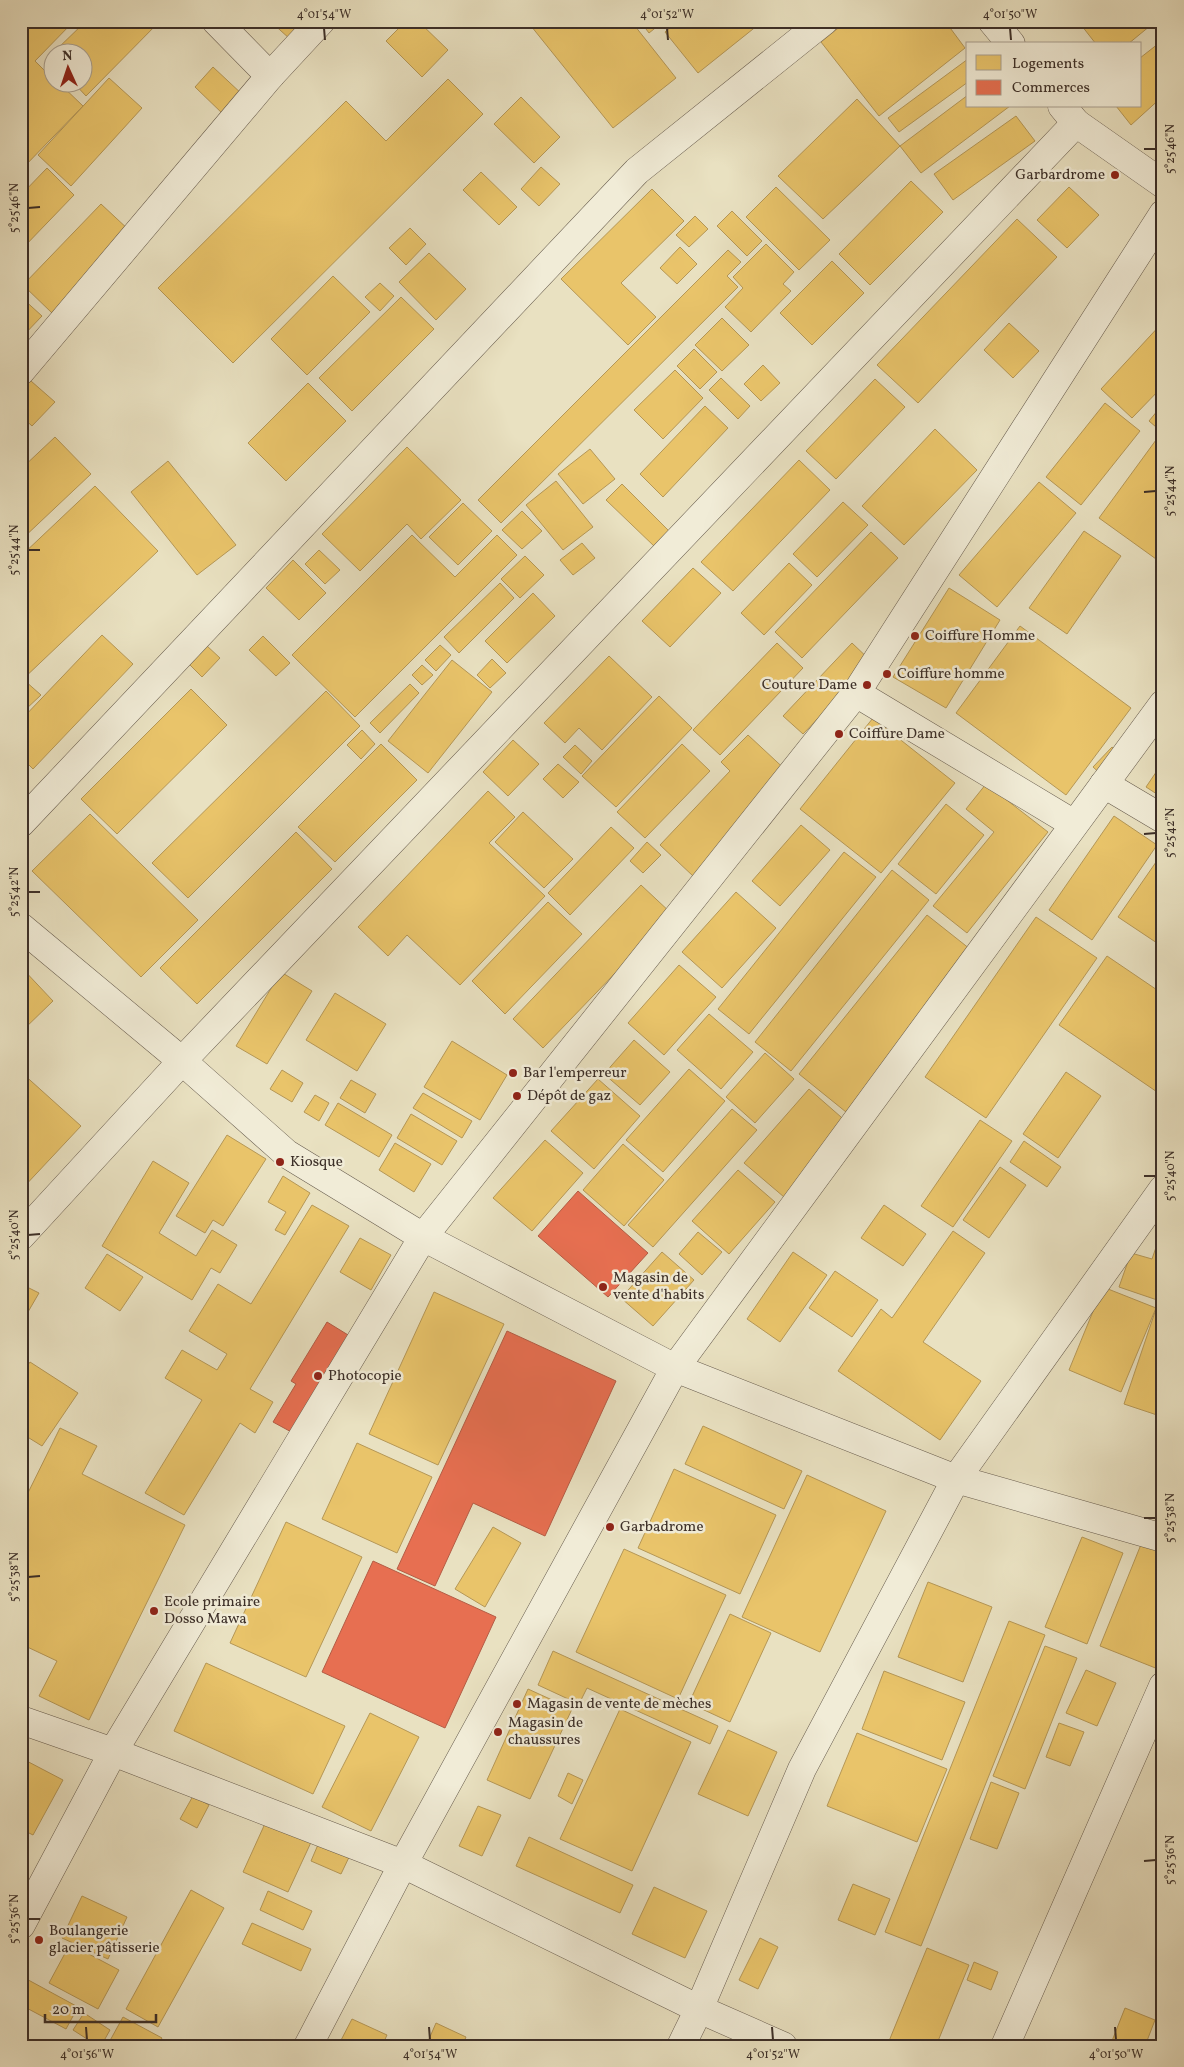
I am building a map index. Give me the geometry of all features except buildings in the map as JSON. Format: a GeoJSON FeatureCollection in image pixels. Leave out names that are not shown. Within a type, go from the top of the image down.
{"type":"FeatureCollection","features":[{"type":"Feature","properties":{"kind":"street"},"geometry":{"type":"LineString","coordinates":[[216,21],[270,76]]}},
{"type":"Feature","properties":{"kind":"street"},"geometry":{"type":"LineString","coordinates":[[21,371],[270,76],[321,21]]}},
{"type":"Feature","properties":{"kind":"street"},"geometry":{"type":"LineString","coordinates":[[21,824],[637,171],[824,21]]}},
{"type":"Feature","properties":{"kind":"street"},"geometry":{"type":"LineString","coordinates":[[992,21],[1009,42]]}},
{"type":"Feature","properties":{"kind":"street"},"geometry":{"type":"LineString","coordinates":[[21,1236],[182,1061],[1069,114],[1163,184]]}},
{"type":"Feature","properties":{"kind":"street"},"geometry":{"type":"LineString","coordinates":[[21,1925],[113,1752],[423,1237],[856,693],[1163,214]]}},
{"type":"Feature","properties":{"kind":"street"},"geometry":{"type":"LineString","coordinates":[[856,693],[1074,824]]}},
{"type":"Feature","properties":{"kind":"street"},"geometry":{"type":"LineString","coordinates":[[308,2046],[403,1864],[675,1368],[1163,704]]}},
{"type":"Feature","properties":{"kind":"street"},"geometry":{"type":"LineString","coordinates":[[1104,784],[1163,819]]}},
{"type":"Feature","properties":{"kind":"street"},"geometry":{"type":"LineString","coordinates":[[21,928],[182,1061],[287,1154],[423,1237],[675,1368],[956,1478],[1163,1538]]}},
{"type":"Feature","properties":{"kind":"street"},"geometry":{"type":"LineString","coordinates":[[681,2046],[699,2009],[802,1769],[956,1478],[1163,1189]]}},
{"type":"Feature","properties":{"kind":"street"},"geometry":{"type":"LineString","coordinates":[[1005,2046],[1163,1686]]}},
{"type":"Feature","properties":{"kind":"street"},"geometry":{"type":"LineString","coordinates":[[21,1720],[113,1752],[403,1864],[699,2009],[783,2046]]}},
{"type":"Feature","properties":{"kind":"place","name":"Garbardrome"},"geometry":{"type":"Point","coordinates":[1115,175]}},
{"type":"Feature","properties":{"kind":"place","name":"Coiffure Homme"},"geometry":{"type":"Point","coordinates":[915,636]}},
{"type":"Feature","properties":{"kind":"place","name":"Coiffure homme"},"geometry":{"type":"Point","coordinates":[887,674]}},
{"type":"Feature","properties":{"kind":"place","name":"Couture Dame"},"geometry":{"type":"Point","coordinates":[867,685]}},
{"type":"Feature","properties":{"kind":"place","name":"Coiffure Dame"},"geometry":{"type":"Point","coordinates":[839,734]}},
{"type":"Feature","properties":{"kind":"place","name":"Bar l'emperreur"},"geometry":{"type":"Point","coordinates":[513,1073]}},
{"type":"Feature","properties":{"kind":"place","name":"Dépôt de gaz"},"geometry":{"type":"Point","coordinates":[517,1096]}},
{"type":"Feature","properties":{"kind":"place","name":"Kiosque"},"geometry":{"type":"Point","coordinates":[280,1162]}},
{"type":"Feature","properties":{"kind":"place","name":"Magasin de vente d'habits"},"geometry":{"type":"Point","coordinates":[603,1287]}},
{"type":"Feature","properties":{"kind":"place","name":"Photocopie"},"geometry":{"type":"Point","coordinates":[318,1376]}},
{"type":"Feature","properties":{"kind":"place","name":"Garbadrome"},"geometry":{"type":"Point","coordinates":[610,1527]}},
{"type":"Feature","properties":{"kind":"place","name":"Ecole primaire Dosso Mawa"},"geometry":{"type":"Point","coordinates":[154,1611]}},
{"type":"Feature","properties":{"kind":"place","name":"Magasin de vente de mèches"},"geometry":{"type":"Point","coordinates":[517,1704]}},
{"type":"Feature","properties":{"kind":"place","name":"Magasin de chaussures"},"geometry":{"type":"Point","coordinates":[498,1732]}},
{"type":"Feature","properties":{"kind":"place","name":"Boulangerie glacier pâtisserie"},"geometry":{"type":"Point","coordinates":[39,1940]}}]}
